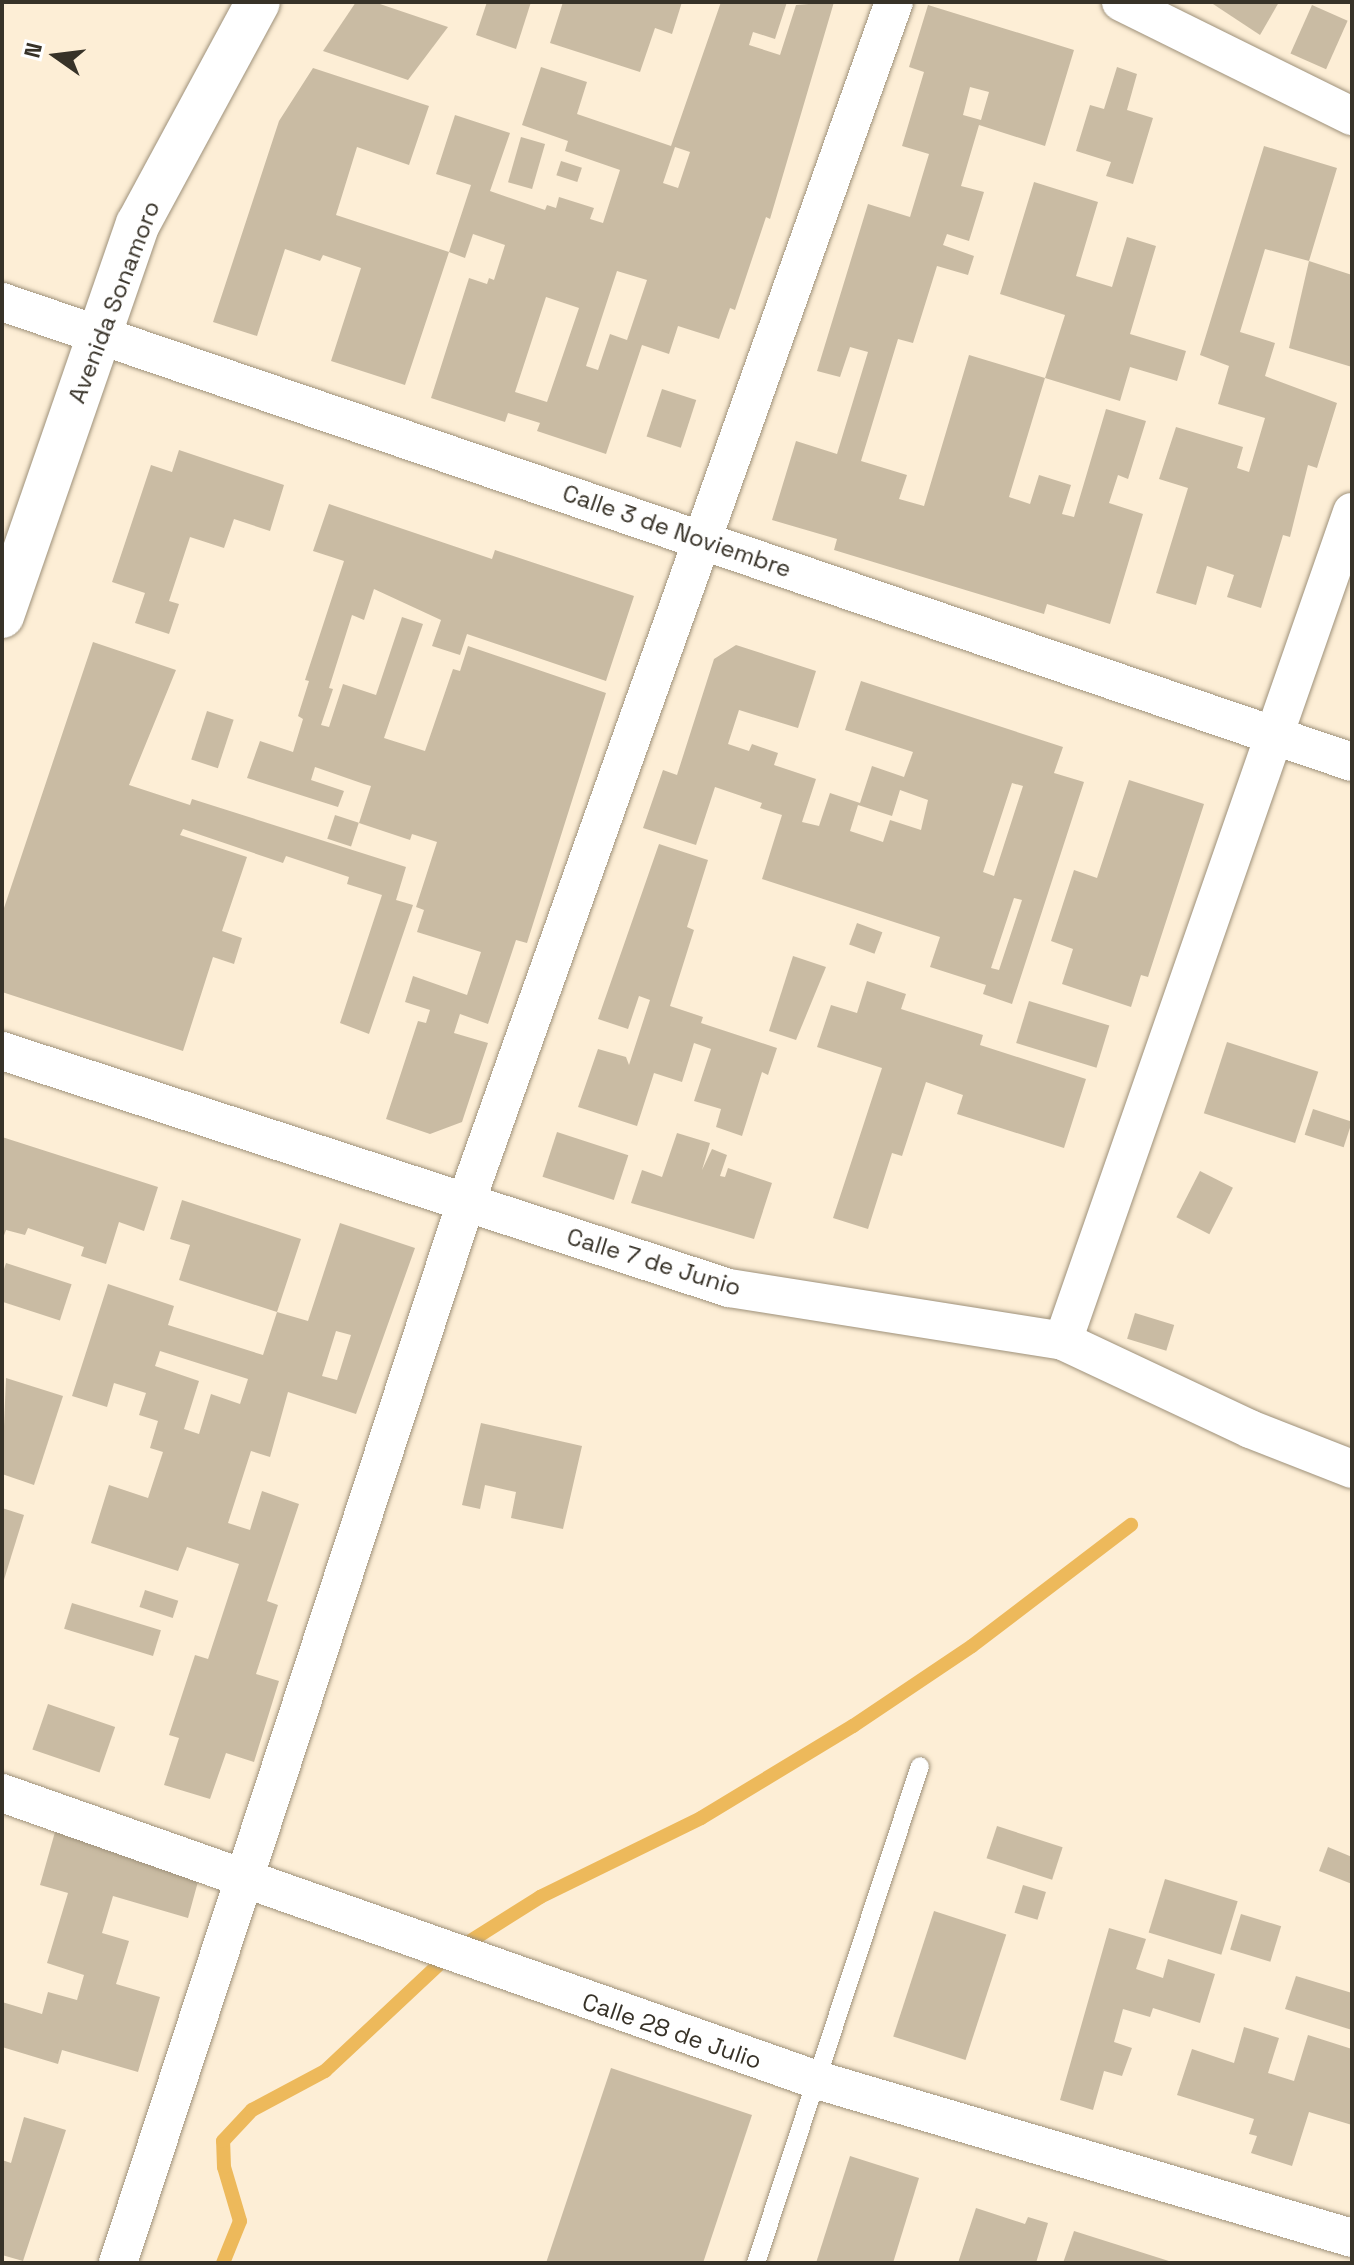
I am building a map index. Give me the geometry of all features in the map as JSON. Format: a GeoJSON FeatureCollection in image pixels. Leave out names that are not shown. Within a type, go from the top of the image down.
{"type":"FeatureCollection","features":[{"type":"Feature","properties":{"kind":"main road","name":"Avenida Sonamoro"},"geometry":{"type":"LineString","coordinates":[[2,616],[138,224],[258,2]]}},
{"type":"Feature","properties":{"kind":"street"},"geometry":{"type":"LineString","coordinates":[[118,2263],[466,1202],[699,539],[894,2]]}},
{"type":"Feature","properties":{"kind":"street"},"geometry":{"type":"LineString","coordinates":[[1121,2],[1352,116]]}},
{"type":"Feature","properties":{"kind":"street","name":"Calle 3 de Noviembre"},"geometry":{"type":"LineString","coordinates":[[2,302],[1352,762]]}},
{"type":"Feature","properties":{"kind":"street"},"geometry":{"type":"LineString","coordinates":[[1063,1341],[1277,737],[1352,512]]}},
{"type":"Feature","properties":{"kind":"street","name":"Calle 7 de Junio"},"geometry":{"type":"LineString","coordinates":[[2,1051],[729,1288],[1063,1341],[1250,1429],[1352,1469]]}},
{"type":"Feature","properties":{"kind":"street","name":"Calle 28 de Julio"},"geometry":{"type":"LineString","coordinates":[[2,1793],[817,2080],[1352,2238]]}},
{"type":"Feature","properties":{"kind":"lane"},"geometry":{"type":"LineString","coordinates":[[756,2263],[920,1766]]}},
{"type":"Feature","properties":{"kind":"building"},"geometry":{"type":"Polygon","coordinates":[[[356,2],[374,2],[448,27],[408,80],[323,51],[356,2]]]}},
{"type":"Feature","properties":{"kind":"building"},"geometry":{"type":"Polygon","coordinates":[[[487,2],[531,2],[516,49],[476,35],[487,2]]]}},
{"type":"Feature","properties":{"kind":"building"},"geometry":{"type":"Polygon","coordinates":[[[563,2],[682,2],[672,34],[655,28],[640,72],[550,43],[563,2]]]}},
{"type":"Feature","properties":{"kind":"building"},"geometry":{"type":"Polygon","coordinates":[[[721,2],[787,2],[775,39],[753,32],[749,45],[780,55],[796,5],[834,2],[770,219],[766,217],[735,310],[730,308],[719,339],[678,326],[669,354],[642,345],[606,454],[537,431],[540,423],[508,413],[505,422],[431,398],[469,278],[487,284],[489,278],[494,280],[505,245],[473,234],[465,258],[449,252],[471,185],[436,174],[455,115],[510,133],[490,191],[545,210],[547,205],[556,208],[559,197],[594,208],[590,219],[603,223],[620,170],[565,151],[568,141],[522,125],[541,67],[587,82],[577,114],[671,146],[721,2]],[[675,147],[663,183],[678,188],[690,152],[675,147]],[[617,271],[586,366],[598,370],[610,334],[627,340],[647,280],[617,271]],[[546,297],[515,392],[547,402],[579,308],[546,297]]]}},
{"type":"Feature","properties":{"kind":"building"},"geometry":{"type":"Polygon","coordinates":[[[1210,2],[1279,2],[1260,35],[1210,2]]]}},
{"type":"Feature","properties":{"kind":"building"},"geometry":{"type":"Polygon","coordinates":[[[928,5],[1074,50],[1045,146],[979,125],[961,186],[984,192],[969,241],[947,234],[943,245],[974,256],[968,275],[937,266],[913,343],[898,339],[861,461],[907,475],[899,499],[924,506],[969,355],[1045,378],[1009,497],[1030,504],[1039,475],[1071,485],[1062,514],[1074,517],[1106,409],[1146,421],[1128,479],[1118,475],[1109,503],[1143,514],[1110,624],[1047,604],[1044,614],[834,550],[837,539],[772,520],[796,441],[837,454],[868,352],[850,347],[840,377],[817,371],[868,204],[910,217],[929,154],[902,146],[924,72],[909,67],[928,5]],[[970,87],[963,115],[981,120],[989,92],[970,87]]]}},
{"type":"Feature","properties":{"kind":"building"},"geometry":{"type":"Polygon","coordinates":[[[1312,5],[1348,21],[1326,69],[1290,53],[1312,5]]]}},
{"type":"Feature","properties":{"kind":"building"},"geometry":{"type":"Polygon","coordinates":[[[1117,67],[1137,74],[1127,110],[1153,118],[1133,184],[1106,176],[1111,162],[1076,151],[1090,105],[1104,109],[1117,67]]]}},
{"type":"Feature","properties":{"kind":"building"},"geometry":{"type":"Polygon","coordinates":[[[313,68],[429,106],[409,165],[357,147],[336,215],[449,252],[405,385],[331,361],[361,268],[323,255],[320,261],[285,249],[257,336],[213,322],[279,121],[313,68]]]}},
{"type":"Feature","properties":{"kind":"building"},"geometry":{"type":"Polygon","coordinates":[[[521,137],[545,144],[532,189],[508,182],[521,137]]]}},
{"type":"Feature","properties":{"kind":"building"},"geometry":{"type":"Polygon","coordinates":[[[1264,146],[1337,168],[1309,261],[1265,249],[1240,332],[1275,343],[1265,376],[1337,403],[1317,468],[1308,465],[1290,537],[1283,535],[1261,608],[1227,597],[1234,575],[1207,566],[1196,605],[1156,593],[1188,488],[1159,479],[1176,427],[1243,447],[1237,468],[1249,472],[1265,418],[1218,404],[1229,366],[1200,355],[1264,146]]]}},
{"type":"Feature","properties":{"kind":"building"},"geometry":{"type":"Polygon","coordinates":[[[561,161],[582,168],[577,182],[556,175],[561,161]]]}},
{"type":"Feature","properties":{"kind":"building"},"geometry":{"type":"Polygon","coordinates":[[[1034,182],[1098,202],[1076,276],[1112,287],[1127,237],[1156,246],[1130,334],[1186,351],[1177,381],[1130,367],[1120,401],[1045,378],[1065,315],[1000,294],[1034,182]]]}},
{"type":"Feature","properties":{"kind":"building"},"geometry":{"type":"Polygon","coordinates":[[[1309,261],[1352,275],[1352,367],[1289,348],[1309,261]]]}},
{"type":"Feature","properties":{"kind":"building"},"geometry":{"type":"Polygon","coordinates":[[[662,389],[696,400],[681,448],[647,437],[662,389]]]}},
{"type":"Feature","properties":{"kind":"building"},"geometry":{"type":"Polygon","coordinates":[[[179,450],[284,485],[270,531],[234,519],[224,548],[190,537],[169,601],[179,604],[169,634],[135,623],[145,593],[112,582],[151,465],[172,472],[179,450]]]}},
{"type":"Feature","properties":{"kind":"building"},"geometry":{"type":"Polygon","coordinates":[[[329,504],[492,559],[495,550],[634,596],[606,681],[467,634],[460,655],[432,646],[441,620],[374,589],[364,620],[352,615],[321,725],[329,727],[343,684],[376,695],[402,617],[423,624],[384,738],[425,751],[453,669],[460,671],[468,646],[606,693],[527,943],[516,940],[488,1024],[460,1014],[454,1033],[488,1043],[462,1122],[430,1134],[386,1119],[418,1021],[426,1023],[430,1010],[405,1002],[413,976],[467,995],[481,952],[417,932],[424,910],[416,907],[437,842],[412,834],[410,840],[359,823],[371,786],[315,767],[311,780],[344,791],[338,807],[247,778],[260,741],[293,752],[303,719],[298,716],[309,681],[305,680],[344,561],[313,551],[329,504]]]}},
{"type":"Feature","properties":{"kind":"building"},"geometry":{"type":"Polygon","coordinates":[[[93,642],[176,670],[129,785],[190,805],[192,799],[406,867],[396,900],[413,905],[369,1034],[340,1023],[382,895],[347,884],[349,877],[286,856],[283,863],[183,829],[180,835],[247,857],[222,931],[242,938],[234,964],[213,957],[183,1051],[2,992],[2,914],[93,642]]]}},
{"type":"Feature","properties":{"kind":"building"},"geometry":{"type":"Polygon","coordinates":[[[736,645],[816,671],[798,728],[739,710],[728,744],[749,751],[752,744],[778,753],[774,765],[816,779],[802,822],[819,826],[830,793],[860,803],[872,766],[904,777],[913,752],[845,730],[861,681],[1063,747],[1054,773],[1084,782],[1012,1004],[983,994],[986,985],[930,967],[940,937],[762,879],[782,815],[760,808],[762,803],[715,787],[696,845],[643,828],[663,770],[677,775],[714,659],[736,645]],[[1012,783],[983,872],[994,876],[1023,786],[1012,783]],[[900,790],[892,816],[858,805],[850,831],[883,842],[890,820],[921,830],[928,800],[900,790]],[[1014,898],[991,968],[999,970],[1022,900],[1014,898]]]}},
{"type":"Feature","properties":{"kind":"building"},"geometry":{"type":"Polygon","coordinates":[[[207,711],[234,720],[218,768],[191,760],[207,711]]]}},
{"type":"Feature","properties":{"kind":"building"},"geometry":{"type":"Polygon","coordinates":[[[1129,780],[1204,804],[1148,977],[1141,975],[1131,1007],[1062,984],[1073,949],[1051,941],[1074,870],[1097,878],[1129,780]]]}},
{"type":"Feature","properties":{"kind":"building"},"geometry":{"type":"Polygon","coordinates":[[[335,815],[359,823],[351,847],[327,839],[335,815]]]}},
{"type":"Feature","properties":{"kind":"building"},"geometry":{"type":"Polygon","coordinates":[[[659,844],[708,860],[687,927],[694,930],[670,1006],[703,1017],[701,1023],[777,1048],[768,1075],[762,1072],[742,1136],[716,1127],[721,1109],[694,1101],[711,1049],[694,1043],[682,1082],[654,1073],[637,1126],[578,1107],[598,1049],[626,1057],[629,1065],[650,1000],[639,996],[628,1029],[598,1019],[659,844]]]}},
{"type":"Feature","properties":{"kind":"building"},"geometry":{"type":"Polygon","coordinates":[[[857,923],[882,932],[875,954],[849,945],[857,923]]]}},
{"type":"Feature","properties":{"kind":"building"},"geometry":{"type":"Polygon","coordinates":[[[793,956],[826,967],[796,1040],[769,1031],[793,956]]]}},
{"type":"Feature","properties":{"kind":"building"},"geometry":{"type":"Polygon","coordinates":[[[867,981],[906,994],[901,1009],[983,1035],[980,1045],[1086,1079],[1064,1148],[957,1114],[963,1095],[926,1082],[902,1156],[892,1153],[868,1229],[833,1218],[882,1068],[817,1047],[831,1005],[857,1013],[867,981]]]}},
{"type":"Feature","properties":{"kind":"building"},"geometry":{"type":"Polygon","coordinates":[[[1029,1001],[1109,1026],[1096,1068],[1016,1043],[1029,1001]]]}},
{"type":"Feature","properties":{"kind":"building"},"geometry":{"type":"Polygon","coordinates":[[[1227,1042],[1318,1072],[1295,1143],[1204,1113],[1227,1042]]]}},
{"type":"Feature","properties":{"kind":"building"},"geometry":{"type":"Polygon","coordinates":[[[1313,1109],[1352,1122],[1344,1147],[1305,1135],[1313,1109]]]}},
{"type":"Feature","properties":{"kind":"building"},"geometry":{"type":"Polygon","coordinates":[[[557,1132],[628,1155],[614,1200],[542,1177],[557,1132]]]}},
{"type":"Feature","properties":{"kind":"building"},"geometry":{"type":"Polygon","coordinates":[[[677,1133],[710,1143],[702,1170],[712,1149],[727,1155],[720,1176],[725,1177],[728,1168],[772,1183],[754,1239],[631,1203],[642,1170],[662,1177],[677,1133]]]}},
{"type":"Feature","properties":{"kind":"building"},"geometry":{"type":"Polygon","coordinates":[[[2,1137],[158,1187],[144,1231],[119,1222],[106,1264],[81,1256],[84,1247],[28,1228],[25,1235],[6,1230],[2,1241],[2,1137]]]}},
{"type":"Feature","properties":{"kind":"building"},"geometry":{"type":"Polygon","coordinates":[[[1200,1171],[1233,1188],[1209,1234],[1176,1217],[1200,1171]]]}},
{"type":"Feature","properties":{"kind":"building"},"geometry":{"type":"Polygon","coordinates":[[[182,1200],[301,1239],[277,1312],[179,1280],[190,1245],[170,1239],[182,1200]]]}},
{"type":"Feature","properties":{"kind":"building"},"geometry":{"type":"Polygon","coordinates":[[[340,1223],[415,1248],[356,1414],[288,1392],[270,1457],[251,1451],[228,1523],[250,1530],[262,1491],[299,1504],[267,1601],[278,1605],[256,1674],[279,1681],[254,1762],[226,1753],[210,1799],[164,1785],[179,1738],[169,1735],[195,1655],[208,1659],[239,1564],[187,1547],[178,1571],[91,1543],[109,1485],[148,1498],[163,1452],[150,1448],[158,1421],[139,1415],[146,1393],[114,1383],[107,1407],[72,1396],[108,1284],[174,1306],[168,1325],[263,1355],[277,1312],[308,1321],[340,1223]],[[336,1331],[322,1376],[337,1380],[351,1335],[336,1331]],[[160,1351],[155,1366],[199,1381],[184,1429],[199,1434],[211,1394],[240,1404],[248,1379],[160,1351]]]}},
{"type":"Feature","properties":{"kind":"building"},"geometry":{"type":"Polygon","coordinates":[[[6,1263],[72,1284],[60,1320],[2,1302],[2,1275],[6,1263]]]}},
{"type":"Feature","properties":{"kind":"building"},"geometry":{"type":"Polygon","coordinates":[[[1135,1313],[1174,1325],[1166,1351],[1127,1339],[1135,1313]]]}},
{"type":"Feature","properties":{"kind":"building"},"geometry":{"type":"Polygon","coordinates":[[[6,1378],[63,1396],[34,1485],[2,1474],[6,1378]]]}},
{"type":"Feature","properties":{"kind":"building"},"geometry":{"type":"Polygon","coordinates":[[[481,1423],[582,1446],[563,1529],[511,1518],[516,1492],[485,1485],[480,1509],[462,1505],[481,1423]]]}},
{"type":"Feature","properties":{"kind":"building"},"geometry":{"type":"Polygon","coordinates":[[[2,1508],[24,1515],[3,1583],[2,1582],[2,1508]]]}},
{"type":"Feature","properties":{"kind":"building"},"geometry":{"type":"Polygon","coordinates":[[[145,1590],[178,1601],[173,1618],[139,1607],[145,1590]]]}},
{"type":"Feature","properties":{"kind":"building"},"geometry":{"type":"Polygon","coordinates":[[[72,1603],[161,1630],[153,1656],[64,1629],[72,1603]]]}},
{"type":"Feature","properties":{"kind":"building"},"geometry":{"type":"Polygon","coordinates":[[[48,1704],[115,1727],[100,1773],[32,1749],[48,1704]]]}},
{"type":"Feature","properties":{"kind":"building"},"geometry":{"type":"Polygon","coordinates":[[[997,1826],[1063,1847],[1052,1880],[986,1858],[997,1826]]]}},
{"type":"Feature","properties":{"kind":"building"},"geometry":{"type":"Polygon","coordinates":[[[55,1832],[199,1878],[188,1918],[113,1896],[102,1933],[129,1941],[116,1984],[160,1997],[138,2072],[62,2050],[58,2064],[2,2047],[2,2002],[42,2014],[48,1992],[77,2000],[84,1975],[47,1963],[68,1893],[40,1885],[55,1832]]]}},
{"type":"Feature","properties":{"kind":"building"},"geometry":{"type":"Polygon","coordinates":[[[1328,1847],[1352,1857],[1352,1884],[1319,1871],[1328,1847]]]}},
{"type":"Feature","properties":{"kind":"building"},"geometry":{"type":"Polygon","coordinates":[[[1165,1879],[1238,1901],[1221,1955],[1149,1933],[1165,1879]]]}},
{"type":"Feature","properties":{"kind":"building"},"geometry":{"type":"Polygon","coordinates":[[[1023,1885],[1046,1892],[1037,1920],[1015,1913],[1023,1885]]]}},
{"type":"Feature","properties":{"kind":"building"},"geometry":{"type":"Polygon","coordinates":[[[934,1911],[1006,1934],[965,2060],[893,2037],[934,1911]]]}},
{"type":"Feature","properties":{"kind":"building"},"geometry":{"type":"Polygon","coordinates":[[[1241,1914],[1281,1926],[1270,1962],[1230,1949],[1241,1914]]]}},
{"type":"Feature","properties":{"kind":"building"},"geometry":{"type":"Polygon","coordinates":[[[1109,1928],[1146,1939],[1136,1969],[1163,1978],[1168,1959],[1215,1974],[1200,2023],[1153,2008],[1150,2017],[1123,2009],[1114,2042],[1132,2048],[1122,2076],[1104,2071],[1093,2110],[1060,2100],[1109,1928]]]}},
{"type":"Feature","properties":{"kind":"building"},"geometry":{"type":"Polygon","coordinates":[[[1296,1976],[1352,1993],[1352,2030],[1285,2009],[1296,1976]]]}},
{"type":"Feature","properties":{"kind":"building"},"geometry":{"type":"Polygon","coordinates":[[[1244,2027],[1279,2038],[1268,2073],[1294,2081],[1308,2035],[1352,2049],[1352,2125],[1309,2112],[1292,2166],[1251,2153],[1257,2136],[1249,2134],[1254,2119],[1177,2095],[1192,2049],[1234,2063],[1244,2027]]]}},
{"type":"Feature","properties":{"kind":"building"},"geometry":{"type":"Polygon","coordinates":[[[611,2068],[752,2115],[703,2263],[546,2263],[611,2068]]]}},
{"type":"Feature","properties":{"kind":"building"},"geometry":{"type":"Polygon","coordinates":[[[24,2117],[66,2130],[23,2261],[2,2255],[2,2160],[11,2163],[24,2117]]]}},
{"type":"Feature","properties":{"kind":"building"},"geometry":{"type":"Polygon","coordinates":[[[850,2156],[919,2178],[893,2263],[816,2263],[850,2156]]]}},
{"type":"Feature","properties":{"kind":"building"},"geometry":{"type":"Polygon","coordinates":[[[976,2208],[1025,2224],[1028,2217],[1048,2223],[1036,2263],[958,2263],[976,2208]]]}},
{"type":"Feature","properties":{"kind":"building"},"geometry":{"type":"Polygon","coordinates":[[[1074,2231],[1172,2262],[1172,2263],[1063,2263],[1074,2231]]]}},
{"type":"Feature","properties":{"kind":"waterway"},"geometry":{"type":"LineString","coordinates":[[223,2263],[240,2221],[224,2167],[223,2141],[252,2110],[325,2071],[450,1954],[540,1897],[701,1818],[853,1726],[972,1646],[1131,1525]]}}]}
